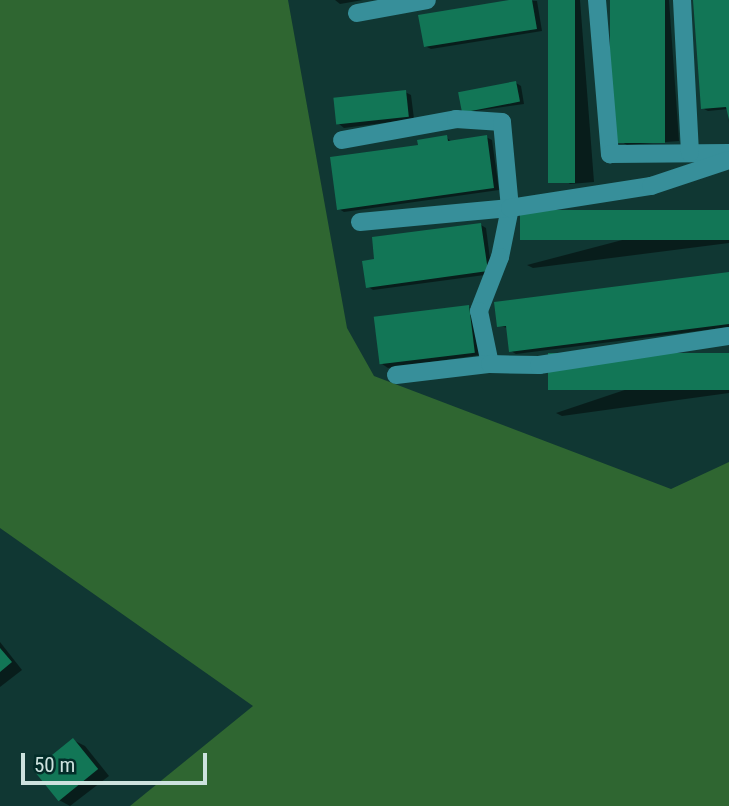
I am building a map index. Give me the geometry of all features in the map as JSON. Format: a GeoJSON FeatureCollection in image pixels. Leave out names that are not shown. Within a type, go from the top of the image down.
{"type":"FeatureCollection","features":[{"type":"Feature","properties":{"kind":"lane"},"geometry":{"type":"LineString","coordinates":[[357,13],[428,0]]}},
{"type":"Feature","properties":{"kind":"lane"},"geometry":{"type":"LineString","coordinates":[[597,0],[610,154],[729,153]]}},
{"type":"Feature","properties":{"kind":"lane"},"geometry":{"type":"LineString","coordinates":[[682,0],[690,153]]}},
{"type":"Feature","properties":{"kind":"lane"},"geometry":{"type":"LineString","coordinates":[[342,140],[456,119],[502,122],[510,208],[500,257],[479,311],[490,363]]}},
{"type":"Feature","properties":{"kind":"lane"},"geometry":{"type":"LineString","coordinates":[[360,222],[510,208],[651,186],[729,160]]}},
{"type":"Feature","properties":{"kind":"lane"},"geometry":{"type":"LineString","coordinates":[[396,375],[490,363],[539,365],[729,336]]}},
{"type":"Feature","properties":{"kind":"green space"},"geometry":{"type":"Polygon","coordinates":[[[0,0],[288,0],[347,328],[374,376],[671,489],[729,462],[729,806],[130,806],[253,706],[0,528],[0,0]]]}},
{"type":"Feature","properties":{"kind":"building"},"geometry":{"type":"Polygon","coordinates":[[[509,0],[532,0],[537,29],[424,47],[418,15],[509,0]]]}},
{"type":"Feature","properties":{"kind":"building"},"geometry":{"type":"Polygon","coordinates":[[[548,0],[575,0],[575,183],[548,183],[548,0]]]}},
{"type":"Feature","properties":{"kind":"building"},"geometry":{"type":"Polygon","coordinates":[[[610,0],[665,0],[665,143],[610,143],[610,0]]]}},
{"type":"Feature","properties":{"kind":"building"},"geometry":{"type":"Polygon","coordinates":[[[693,0],[729,0],[729,120],[726,107],[701,109],[693,0]]]}},
{"type":"Feature","properties":{"kind":"building"},"geometry":{"type":"Polygon","coordinates":[[[516,81],[520,102],[462,113],[458,92],[516,81]]]}},
{"type":"Feature","properties":{"kind":"building"},"geometry":{"type":"Polygon","coordinates":[[[406,90],[409,117],[336,124],[333,98],[406,90]]]}},
{"type":"Feature","properties":{"kind":"building"},"geometry":{"type":"Polygon","coordinates":[[[447,135],[448,141],[487,135],[494,188],[337,210],[330,157],[418,145],[417,140],[447,135]]]}},
{"type":"Feature","properties":{"kind":"building"},"geometry":{"type":"Polygon","coordinates":[[[520,210],[729,210],[729,240],[520,240],[520,210]]]}},
{"type":"Feature","properties":{"kind":"building"},"geometry":{"type":"Polygon","coordinates":[[[481,223],[488,271],[366,288],[362,261],[374,259],[372,237],[481,223]]]}},
{"type":"Feature","properties":{"kind":"building"},"geometry":{"type":"Polygon","coordinates":[[[729,272],[729,324],[509,352],[506,326],[497,327],[494,302],[729,272]]]}},
{"type":"Feature","properties":{"kind":"building"},"geometry":{"type":"Polygon","coordinates":[[[469,305],[475,353],[380,364],[374,317],[469,305]]]}},
{"type":"Feature","properties":{"kind":"building"},"geometry":{"type":"Polygon","coordinates":[[[548,353],[729,353],[729,390],[548,390],[548,353]]]}},
{"type":"Feature","properties":{"kind":"building"},"geometry":{"type":"Polygon","coordinates":[[[0,648],[12,662],[0,672],[0,648]]]}},
{"type":"Feature","properties":{"kind":"building"},"geometry":{"type":"Polygon","coordinates":[[[73,738],[98,769],[59,801],[33,770],[73,738]]]}}]}
